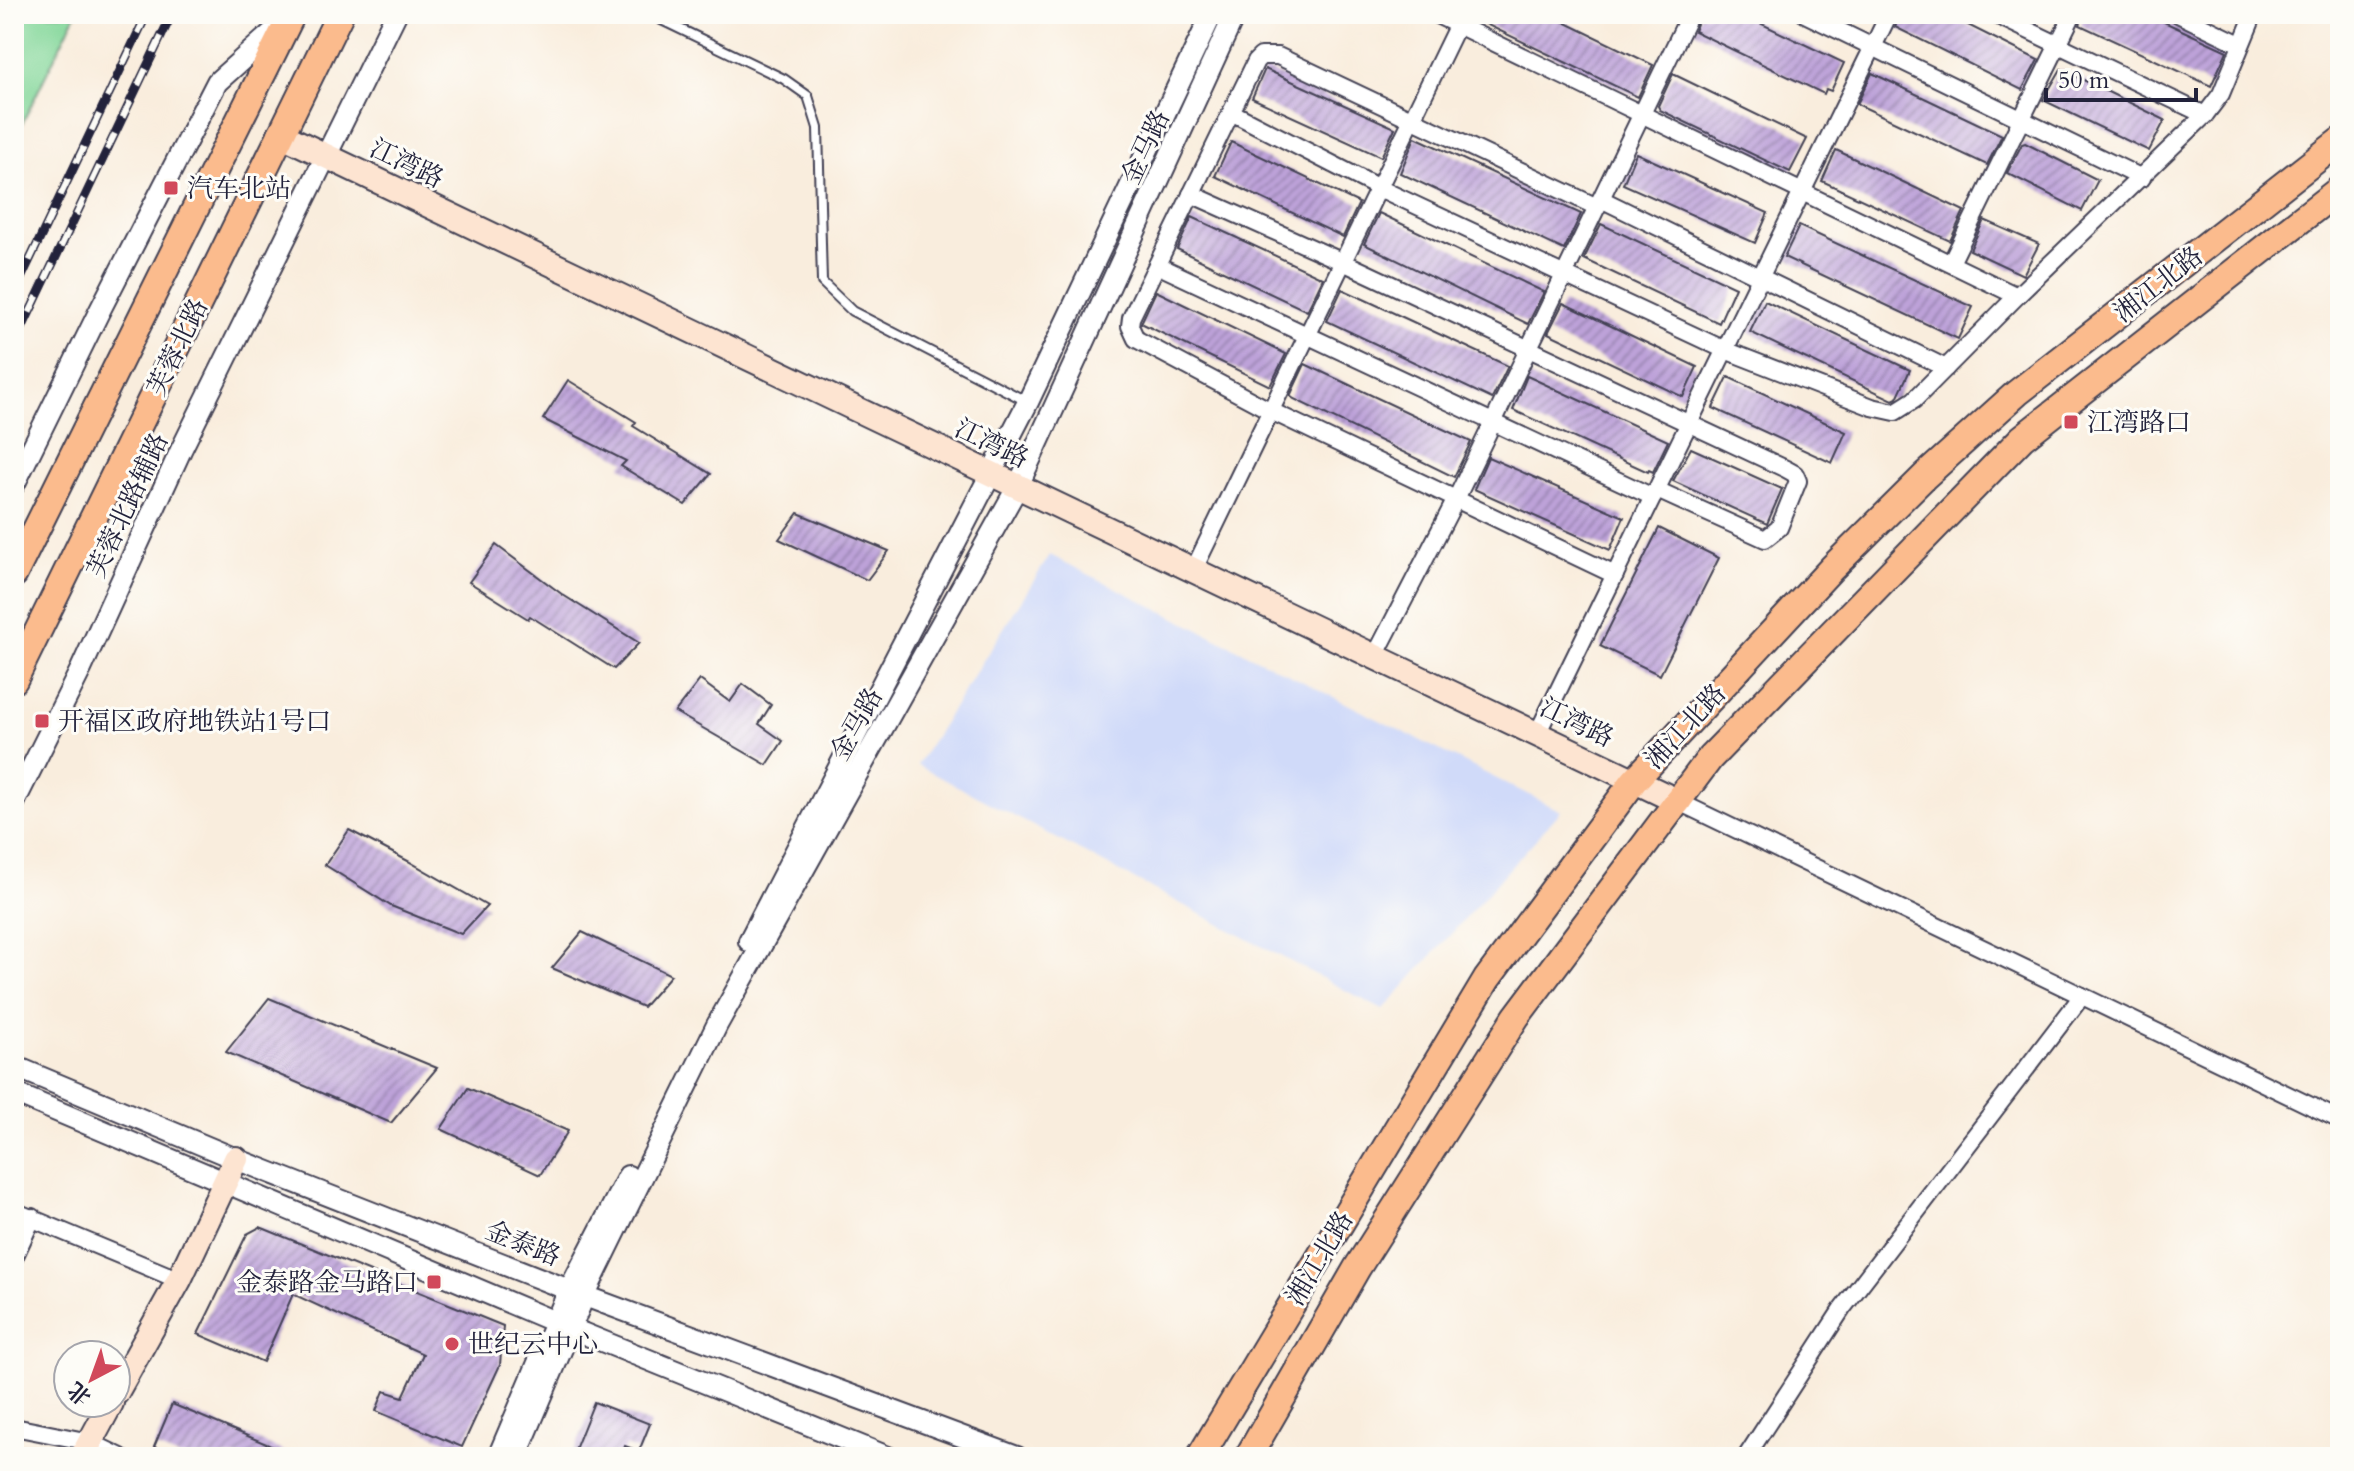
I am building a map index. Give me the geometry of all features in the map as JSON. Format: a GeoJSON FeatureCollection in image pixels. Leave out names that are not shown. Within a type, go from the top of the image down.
{"type":"FeatureCollection","features":[{"type":"Feature","properties":{"kind":"main road","name":"芙蓉北路"},"geometry":{"type":"LineString","coordinates":[[14,680],[340,14]]}},
{"type":"Feature","properties":{"kind":"main road","name":"芙蓉北路"},"geometry":{"type":"LineString","coordinates":[[14,574],[291,16]]}},
{"type":"Feature","properties":{"kind":"main road","name":"江湾路"},"geometry":{"type":"LineString","coordinates":[[280,134],[1679,802]]}},
{"type":"Feature","properties":{"kind":"main road","name":"湘江北路"},"geometry":{"type":"LineString","coordinates":[[1200,1457],[1487,979],[1634,781],[1832,568],[1925,476],[2017,393],[2340,141]]}},
{"type":"Feature","properties":{"kind":"main road","name":"湘江北路"},"geometry":{"type":"LineString","coordinates":[[1248,1457],[1357,1268],[1516,1017],[1710,758],[2022,438],[2340,189]]}},
{"type":"Feature","properties":{"kind":"main road"},"geometry":{"type":"LineString","coordinates":[[132,1364],[179,1280],[236,1159]]}},
{"type":"Feature","properties":{"kind":"main road"},"geometry":{"type":"LineString","coordinates":[[86,1450],[102,1419]]}},
{"type":"Feature","properties":{"kind":"street","name":"芙蓉北路辅路"},"geometry":{"type":"LineString","coordinates":[[14,803],[81,669],[187,436],[396,14]]}},
{"type":"Feature","properties":{"kind":"street","name":"金马路"},"geometry":{"type":"LineString","coordinates":[[498,1457],[577,1292],[1028,402],[1212,14]]}},
{"type":"Feature","properties":{"kind":"street","name":"金马路"},"geometry":{"type":"LineString","coordinates":[[577,1292],[717,1025],[1018,486],[1235,14]]}},
{"type":"Feature","properties":{"kind":"street"},"geometry":{"type":"LineString","coordinates":[[1435,14],[1460,19],[1642,114],[2017,296]]}},
{"type":"Feature","properties":{"kind":"street"},"geometry":{"type":"LineString","coordinates":[[1375,656],[1456,499],[1690,14]]}},
{"type":"Feature","properties":{"kind":"street"},"geometry":{"type":"LineString","coordinates":[[1805,14],[2142,178]]}},
{"type":"Feature","properties":{"kind":"street"},"geometry":{"type":"LineString","coordinates":[[1537,734],[1889,14]]}},
{"type":"Feature","properties":{"kind":"street"},"geometry":{"type":"LineString","coordinates":[[1994,14],[2205,115]]}},
{"type":"Feature","properties":{"kind":"street"},"geometry":{"type":"LineString","coordinates":[[1951,263],[2073,14]]}},
{"type":"Feature","properties":{"kind":"street"},"geometry":{"type":"LineString","coordinates":[[2178,14],[2240,44]]}},
{"type":"Feature","properties":{"kind":"street"},"geometry":{"type":"LineString","coordinates":[[1231,112],[1379,188],[1725,350],[1872,407],[1895,412],[1914,400],[2205,115],[2221,94],[2254,14]]}},
{"type":"Feature","properties":{"kind":"street"},"geometry":{"type":"LineString","coordinates":[[14,485],[217,82],[291,16]]}},
{"type":"Feature","properties":{"kind":"street"},"geometry":{"type":"LineString","coordinates":[[1194,569],[1460,19]]}},
{"type":"Feature","properties":{"kind":"street"},"geometry":{"type":"LineString","coordinates":[[1615,575],[1271,411],[1132,334],[1131,318],[1256,61],[1268,54],[1278,56],[1760,277],[1946,368]]}},
{"type":"Feature","properties":{"kind":"street"},"geometry":{"type":"LineString","coordinates":[[1157,265],[1493,422],[1655,493],[1765,539],[1779,528],[1797,487],[1795,474],[1191,194]]}},
{"type":"Feature","properties":{"kind":"street"},"geometry":{"type":"LineString","coordinates":[[1679,802],[2340,1120]]}},
{"type":"Feature","properties":{"kind":"street"},"geometry":{"type":"LineString","coordinates":[[1746,1457],[1842,1309],[2082,996]]}},
{"type":"Feature","properties":{"kind":"street","name":"金泰路"},"geometry":{"type":"LineString","coordinates":[[14,1066],[236,1159],[577,1292],[1017,1457]]}},
{"type":"Feature","properties":{"kind":"street"},"geometry":{"type":"LineString","coordinates":[[14,1093],[563,1325],[888,1457]]}},
{"type":"Feature","properties":{"kind":"street"},"geometry":{"type":"LineString","coordinates":[[14,1211],[179,1280]]}},
{"type":"Feature","properties":{"kind":"street"},"geometry":{"type":"LineString","coordinates":[[14,1258],[33,1217]]}},
{"type":"Feature","properties":{"kind":"street","name":"金马路"},"geometry":{"type":"LineString","coordinates":[[516,1457],[563,1325]]}},
{"type":"Feature","properties":{"kind":"street"},"geometry":{"type":"LineString","coordinates":[[14,1427],[86,1450],[121,1457]]}},
{"type":"Feature","properties":{"kind":"lane"},"geometry":{"type":"LineString","coordinates":[[649,14],[784,79],[808,96],[818,128],[822,282],[852,311],[1028,402]]}},
{"type":"Feature","properties":{"kind":"shaded area"},"geometry":{"type":"Polygon","coordinates":[[[1050,555],[1561,811],[1383,1010],[917,765],[1050,555]]]}},
{"type":"Feature","properties":{"kind":"green space"},"geometry":{"type":"Polygon","coordinates":[[[14,14],[76,14],[14,140],[14,14]]]}},
{"type":"Feature","properties":{"kind":"building"},"geometry":{"type":"Polygon","coordinates":[[[1474,14],[1548,14],[1653,65],[1638,97],[1473,18],[1474,14]]]}},
{"type":"Feature","properties":{"kind":"building"},"geometry":{"type":"Polygon","coordinates":[[[1701,14],[1741,14],[1844,63],[1831,91],[1826,89],[1824,94],[1694,31],[1701,14]]]}},
{"type":"Feature","properties":{"kind":"building"},"geometry":{"type":"Polygon","coordinates":[[[1901,14],[1946,14],[2038,60],[2022,90],[1895,27],[1901,14]]]}},
{"type":"Feature","properties":{"kind":"building"},"geometry":{"type":"Polygon","coordinates":[[[2084,14],[2147,14],[2227,51],[2211,86],[2080,25],[2084,14]]]}},
{"type":"Feature","properties":{"kind":"building"},"geometry":{"type":"Polygon","coordinates":[[[1265,69],[1395,128],[1381,157],[1252,98],[1265,69]]]}},
{"type":"Feature","properties":{"kind":"building"},"geometry":{"type":"Polygon","coordinates":[[[2061,69],[2165,120],[2149,151],[2043,100],[2061,69]]]}},
{"type":"Feature","properties":{"kind":"building"},"geometry":{"type":"Polygon","coordinates":[[[1872,73],[2002,135],[1987,165],[1857,104],[1872,73]]]}},
{"type":"Feature","properties":{"kind":"building"},"geometry":{"type":"Polygon","coordinates":[[[1673,74],[1807,139],[1790,172],[1660,110],[1658,106],[1673,74]]]}},
{"type":"Feature","properties":{"kind":"building"},"geometry":{"type":"Polygon","coordinates":[[[1415,137],[1581,214],[1564,250],[1400,173],[1415,137]]]}},
{"type":"Feature","properties":{"kind":"building"},"geometry":{"type":"Polygon","coordinates":[[[1231,142],[1359,203],[1343,237],[1215,176],[1231,142]]]}},
{"type":"Feature","properties":{"kind":"building"},"geometry":{"type":"Polygon","coordinates":[[[2025,143],[2098,180],[2082,211],[2007,173],[2025,143]]]}},
{"type":"Feature","properties":{"kind":"building"},"geometry":{"type":"Polygon","coordinates":[[[1836,150],[1964,211],[1950,241],[1822,181],[1836,150]]]}},
{"type":"Feature","properties":{"kind":"building"},"geometry":{"type":"Polygon","coordinates":[[[1636,153],[1768,213],[1755,243],[1623,184],[1636,153]]]}},
{"type":"Feature","properties":{"kind":"building"},"geometry":{"type":"Polygon","coordinates":[[[1379,213],[1544,292],[1528,324],[1364,244],[1379,213]]]}},
{"type":"Feature","properties":{"kind":"building"},"geometry":{"type":"Polygon","coordinates":[[[1192,217],[1323,278],[1307,311],[1177,249],[1192,217]]]}},
{"type":"Feature","properties":{"kind":"building"},"geometry":{"type":"Polygon","coordinates":[[[1984,220],[2039,244],[2023,275],[1970,250],[1984,220]]]}},
{"type":"Feature","properties":{"kind":"building"},"geometry":{"type":"Polygon","coordinates":[[[1601,224],[1735,287],[1719,323],[1584,259],[1601,224]]]}},
{"type":"Feature","properties":{"kind":"building"},"geometry":{"type":"Polygon","coordinates":[[[1799,226],[1973,307],[1958,339],[1784,257],[1799,226]]]}},
{"type":"Feature","properties":{"kind":"building"},"geometry":{"type":"Polygon","coordinates":[[[1342,289],[1508,366],[1492,399],[1327,321],[1342,289]]]}},
{"type":"Feature","properties":{"kind":"building"},"geometry":{"type":"Polygon","coordinates":[[[1156,291],[1286,354],[1270,386],[1141,323],[1156,291]]]}},
{"type":"Feature","properties":{"kind":"building"},"geometry":{"type":"Polygon","coordinates":[[[1765,301],[1910,370],[1897,398],[1893,400],[1750,332],[1765,301]]]}},
{"type":"Feature","properties":{"kind":"building"},"geometry":{"type":"Polygon","coordinates":[[[1563,303],[1697,367],[1683,397],[1548,333],[1563,303]]]}},
{"type":"Feature","properties":{"kind":"building"},"geometry":{"type":"Polygon","coordinates":[[[1305,364],[1471,442],[1454,477],[1290,396],[1305,364]]]}},
{"type":"Feature","properties":{"kind":"building"},"geometry":{"type":"Polygon","coordinates":[[[1527,376],[1668,441],[1653,472],[1513,410],[1527,376]]]}},
{"type":"Feature","properties":{"kind":"building"},"geometry":{"type":"Polygon","coordinates":[[[1728,377],[1846,432],[1832,463],[1713,408],[1728,377]]]}},
{"type":"Feature","properties":{"kind":"building"},"geometry":{"type":"Polygon","coordinates":[[[568,380],[636,422],[633,426],[711,474],[685,505],[621,466],[626,461],[543,419],[568,380]]]}},
{"type":"Feature","properties":{"kind":"building"},"geometry":{"type":"Polygon","coordinates":[[[1691,448],[1782,489],[1767,524],[1673,481],[1691,448]]]}},
{"type":"Feature","properties":{"kind":"building"},"geometry":{"type":"Polygon","coordinates":[[[1488,457],[1624,517],[1610,550],[1474,489],[1488,457]]]}},
{"type":"Feature","properties":{"kind":"building"},"geometry":{"type":"Polygon","coordinates":[[[798,513],[889,551],[867,580],[779,539],[798,513]]]}},
{"type":"Feature","properties":{"kind":"building"},"geometry":{"type":"Polygon","coordinates":[[[1659,528],[1719,558],[1660,675],[1600,646],[1659,528]]]}},
{"type":"Feature","properties":{"kind":"building"},"geometry":{"type":"Polygon","coordinates":[[[496,545],[563,595],[639,643],[614,669],[469,582],[496,545]]]}},
{"type":"Feature","properties":{"kind":"building"},"geometry":{"type":"Polygon","coordinates":[[[700,680],[730,702],[743,684],[771,705],[759,724],[783,741],[767,765],[675,712],[700,680]]]}},
{"type":"Feature","properties":{"kind":"building"},"geometry":{"type":"Polygon","coordinates":[[[349,830],[487,906],[461,934],[391,906],[325,865],[349,830]]]}},
{"type":"Feature","properties":{"kind":"building"},"geometry":{"type":"Polygon","coordinates":[[[582,932],[671,975],[643,1007],[552,968],[582,932]]]}},
{"type":"Feature","properties":{"kind":"building"},"geometry":{"type":"Polygon","coordinates":[[[269,998],[437,1068],[391,1123],[226,1052],[269,998]]]}},
{"type":"Feature","properties":{"kind":"building"},"geometry":{"type":"Polygon","coordinates":[[[468,1088],[568,1131],[540,1175],[441,1129],[468,1088]]]}},
{"type":"Feature","properties":{"kind":"building","name":"世纪云中心"},"geometry":{"type":"Polygon","coordinates":[[[260,1227],[503,1326],[500,1365],[462,1447],[376,1411],[384,1391],[403,1397],[423,1354],[293,1294],[263,1362],[198,1334],[247,1234],[260,1227]]]}},
{"type":"Feature","properties":{"kind":"building"},"geometry":{"type":"Polygon","coordinates":[[[594,1402],[650,1424],[639,1451],[625,1446],[621,1457],[572,1457],[594,1402]]]}},
{"type":"Feature","properties":{"kind":"building"},"geometry":{"type":"Polygon","coordinates":[[[172,1404],[297,1457],[179,1457],[154,1447],[172,1404]]]}},
{"type":"Feature","properties":{"kind":"railway"},"geometry":{"type":"LineString","coordinates":[[14,293],[147,14]]}},
{"type":"Feature","properties":{"kind":"railway"},"geometry":{"type":"LineString","coordinates":[[14,345],[172,14]]}},
{"type":"Feature","properties":{"kind":"place","name":"汽车北站"},"geometry":{"type":"Point","coordinates":[171,188]}},
{"type":"Feature","properties":{"kind":"place","name":"江湾路口"},"geometry":{"type":"Point","coordinates":[2071,422]}},
{"type":"Feature","properties":{"kind":"place","name":"开福区政府地铁站1号口"},"geometry":{"type":"Point","coordinates":[42,721]}},
{"type":"Feature","properties":{"kind":"place","name":"金泰路金马路口"},"geometry":{"type":"Point","coordinates":[434,1282]}},
{"type":"Feature","properties":{"kind":"place","name":"世纪云中心"},"geometry":{"type":"Point","coordinates":[452,1344]}}]}
